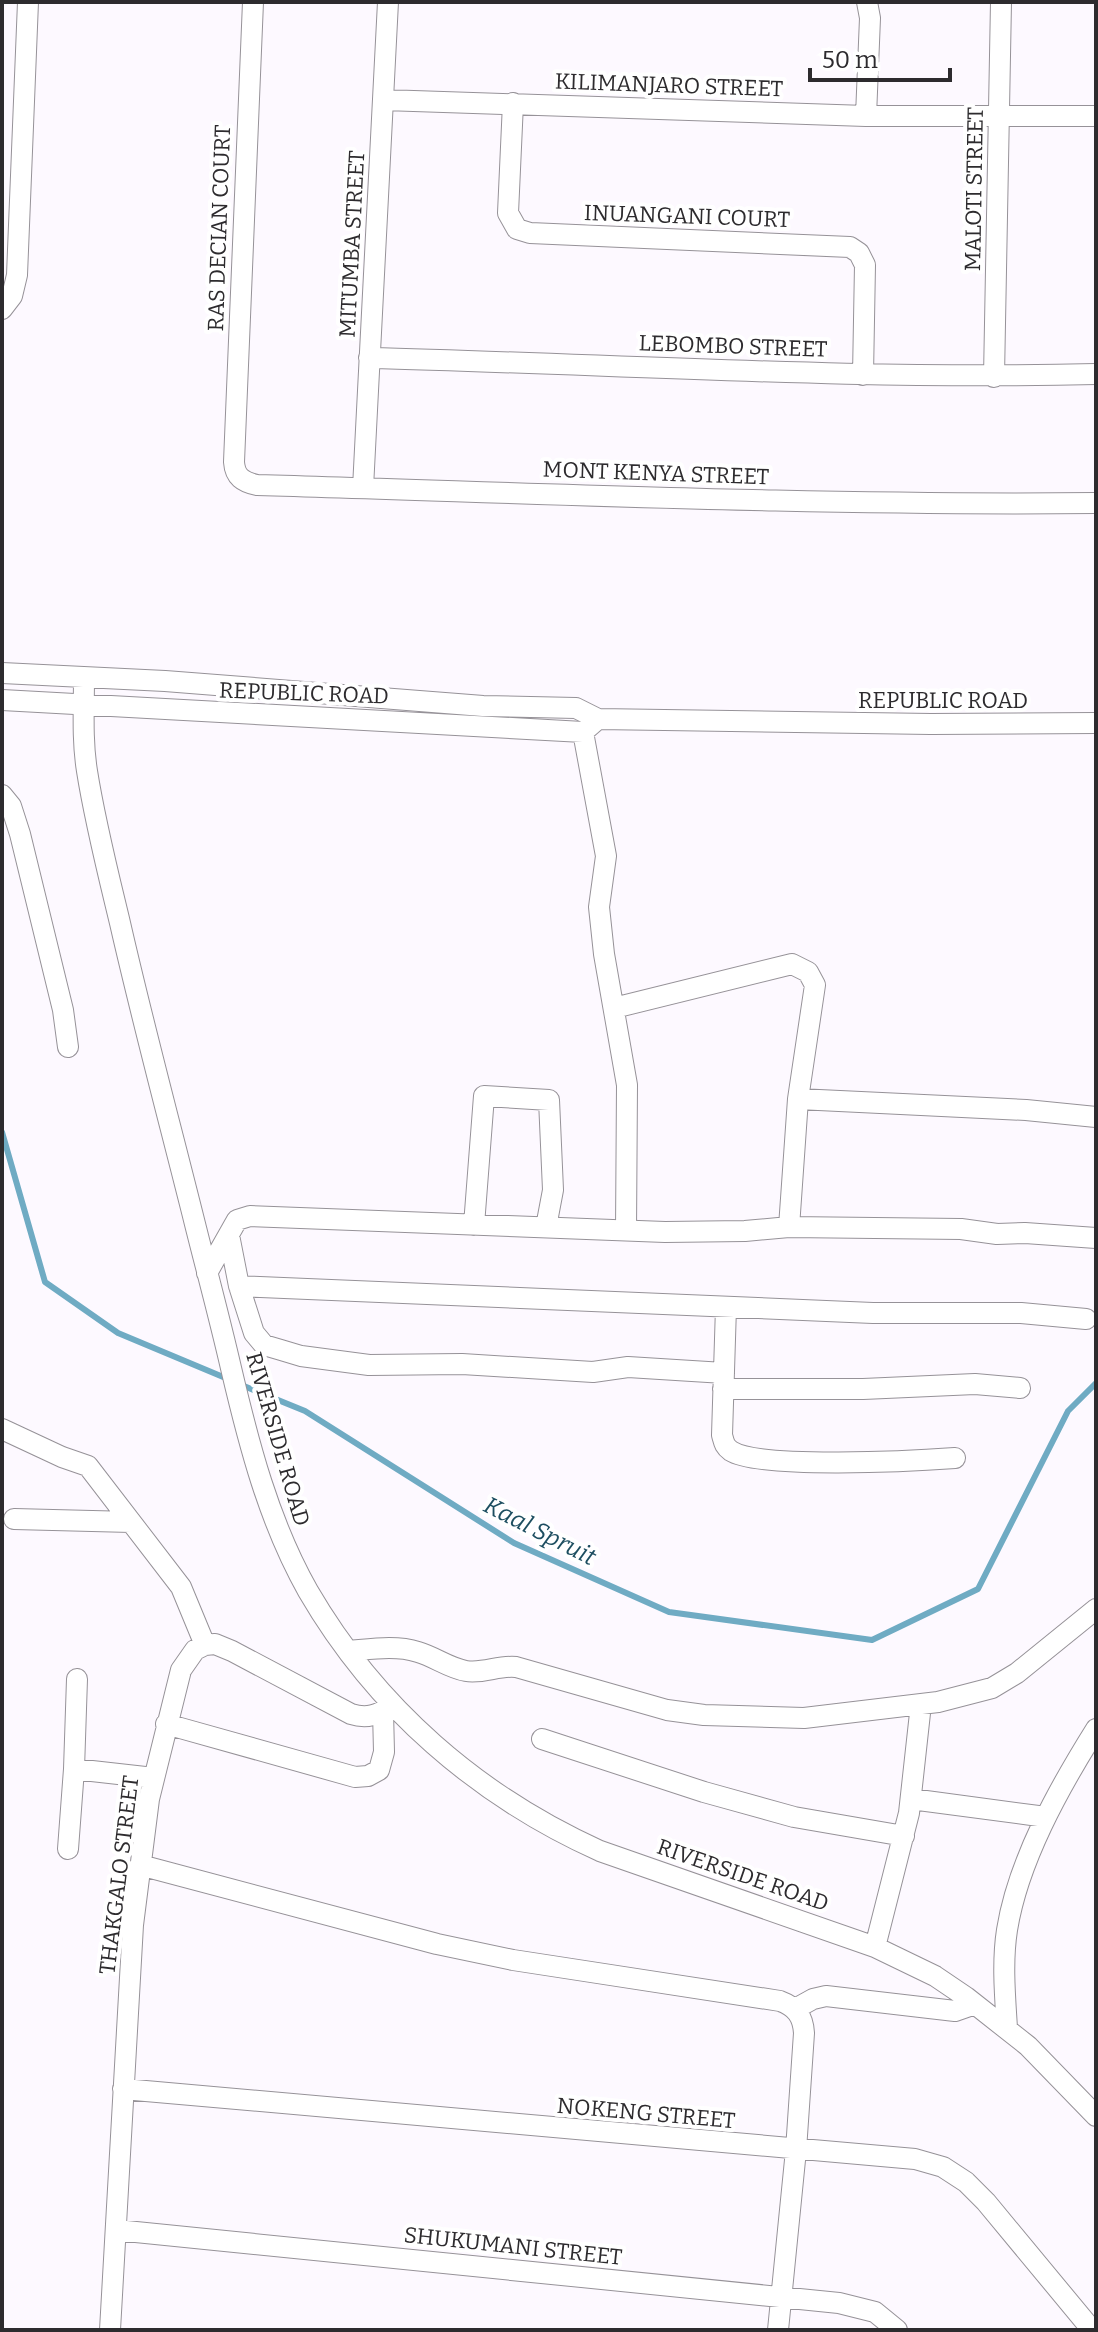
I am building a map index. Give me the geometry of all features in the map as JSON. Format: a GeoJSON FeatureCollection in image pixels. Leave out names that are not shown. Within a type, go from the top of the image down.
{"type":"FeatureCollection","features":[{"type":"Feature","properties":{"kind":"street"},"geometry":{"type":"LineString","coordinates":[[7,302],[17,275],[11,200],[28,2]]}},
{"type":"Feature","properties":{"kind":"street","name":"RAS DECIAN COURT"},"geometry":{"type":"LineString","coordinates":[[234,457],[253,2]]}},
{"type":"Feature","properties":{"kind":"street","name":"MITUMBA STREET"},"geometry":{"type":"LineString","coordinates":[[363,488],[388,2]]}},
{"type":"Feature","properties":{"kind":"street"},"geometry":{"type":"LineString","coordinates":[[866,116],[870,18],[867,2]]}},
{"type":"Feature","properties":{"kind":"street","name":"MALOTI STREET"},"geometry":{"type":"LineString","coordinates":[[994,377],[1001,2]]}},
{"type":"Feature","properties":{"kind":"street","name":"KILIMANJARO STREET"},"geometry":{"type":"LineString","coordinates":[[384,100],[866,116],[1096,116]]}},
{"type":"Feature","properties":{"kind":"street","name":"INUANGANI COURT"},"geometry":{"type":"LineString","coordinates":[[513,103],[508,213],[517,229],[530,233],[850,247],[859,253],[865,265],[863,375]]}},
{"type":"Feature","properties":{"kind":"street","name":"LEBOMBO STREET"},"geometry":{"type":"LineString","coordinates":[[369,358],[863,375],[994,377],[1096,374]]}},
{"type":"Feature","properties":{"kind":"street","name":"MONT KENYA STREET"},"geometry":{"type":"LineString","coordinates":[[234,457],[236,474],[247,483],[808,501],[1096,503]]}},
{"type":"Feature","properties":{"kind":"street","name":"REPUBLIC ROAD"},"geometry":{"type":"LineString","coordinates":[[2,673],[165,681],[483,706],[576,708],[591,726]]}},
{"type":"Feature","properties":{"kind":"street","name":"RIVERSIDE ROAD"},"geometry":{"type":"LineString","coordinates":[[84,677],[85,751],[95,812],[131,972],[258,1470],[289,1555],[309,1593],[387,1708],[462,1770],[559,1833],[600,1851],[875,1947],[935,1976],[1007,2028],[1050,2066],[1096,2116]]}},
{"type":"Feature","properties":{"kind":"street","name":"REPUBLIC ROAD"},"geometry":{"type":"LineString","coordinates":[[2,700],[290,718],[591,726],[1096,723]]}},
{"type":"Feature","properties":{"kind":"street"},"geometry":{"type":"LineString","coordinates":[[591,726],[606,856],[599,907],[629,1112],[626,1230]]}},
{"type":"Feature","properties":{"kind":"street"},"geometry":{"type":"LineString","coordinates":[[2,795],[11,806],[20,834],[63,1010],[68,1047]]}},
{"type":"Feature","properties":{"kind":"street"},"geometry":{"type":"LineString","coordinates":[[614,1008],[792,964],[808,972],[815,985],[798,1099],[789,1227]]}},
{"type":"Feature","properties":{"kind":"street"},"geometry":{"type":"LineString","coordinates":[[474,1225],[484,1096],[549,1100],[553,1190],[546,1227]]}},
{"type":"Feature","properties":{"kind":"street"},"geometry":{"type":"LineString","coordinates":[[798,1099],[1026,1110],[1096,1117]]}},
{"type":"Feature","properties":{"kind":"street"},"geometry":{"type":"LineString","coordinates":[[207,1273],[237,1220],[250,1216],[626,1230],[745,1231],[789,1227],[961,1229],[997,1234],[1096,1238]]}},
{"type":"Feature","properties":{"kind":"street"},"geometry":{"type":"LineString","coordinates":[[229,1235],[239,1286],[254,1333],[264,1345],[301,1356],[369,1365],[462,1364],[593,1372],[628,1367],[724,1381],[863,1389],[975,1384],[1020,1388]]}},
{"type":"Feature","properties":{"kind":"street"},"geometry":{"type":"LineString","coordinates":[[239,1286],[950,1315],[1021,1313],[1086,1319]]}},
{"type":"Feature","properties":{"kind":"street"},"geometry":{"type":"LineString","coordinates":[[726,1307],[724,1445],[741,1455],[757,1458],[849,1462],[955,1458]]}},
{"type":"Feature","properties":{"kind":"street"},"geometry":{"type":"LineString","coordinates":[[2,1429],[88,1466],[181,1587],[205,1645],[215,1644],[232,1651],[351,1714],[362,1717],[387,1708],[384,1752],[379,1770],[368,1776],[355,1777],[166,1724]]}},
{"type":"Feature","properties":{"kind":"street"},"geometry":{"type":"LineString","coordinates":[[14,1519],[131,1522]]}},
{"type":"Feature","properties":{"kind":"street"},"geometry":{"type":"LineString","coordinates":[[349,1651],[402,1649],[418,1652],[464,1671],[516,1667],[667,1710],[788,1719],[921,1704],[992,1688],[1017,1673],[1096,1609]]}},
{"type":"Feature","properties":{"kind":"street","name":"THAKGALO STREET"},"geometry":{"type":"LineString","coordinates":[[110,2330],[133,1925],[140,1865],[154,1778],[181,1670],[195,1650],[205,1645]]}},
{"type":"Feature","properties":{"kind":"street"},"geometry":{"type":"LineString","coordinates":[[68,1849],[77,1679]]}},
{"type":"Feature","properties":{"kind":"street"},"geometry":{"type":"LineString","coordinates":[[875,1947],[904,1836],[921,1704]]}},
{"type":"Feature","properties":{"kind":"street"},"geometry":{"type":"LineString","coordinates":[[1007,2028],[1005,1957],[1016,1895],[1046,1817],[1096,1729]]}},
{"type":"Feature","properties":{"kind":"street"},"geometry":{"type":"LineString","coordinates":[[542,1739],[704,1792],[794,1817],[904,1836]]}},
{"type":"Feature","properties":{"kind":"street"},"geometry":{"type":"LineString","coordinates":[[74,1769],[154,1778]]}},
{"type":"Feature","properties":{"kind":"street"},"geometry":{"type":"LineString","coordinates":[[911,1799],[1046,1817]]}},
{"type":"Feature","properties":{"kind":"street"},"geometry":{"type":"LineString","coordinates":[[140,1865],[437,1944],[513,1960],[780,2001],[795,2009],[804,2033],[778,2330]]}},
{"type":"Feature","properties":{"kind":"street"},"geometry":{"type":"LineString","coordinates":[[795,2009],[826,1996],[955,2011],[975,2004]]}},
{"type":"Feature","properties":{"kind":"street","name":"NOKENG STREET"},"geometry":{"type":"LineString","coordinates":[[123,2089],[915,2159],[943,2167],[966,2182],[1092,2330]]}},
{"type":"Feature","properties":{"kind":"street","name":"SHUKUMANI STREET"},"geometry":{"type":"LineString","coordinates":[[116,2230],[860,2306],[875,2312],[897,2330]]}},
{"type":"Feature","properties":{"kind":"waterway","name":"Kaal Spruit"},"geometry":{"type":"LineString","coordinates":[[2,1132],[45,1282],[118,1333],[228,1379]]}},
{"type":"Feature","properties":{"kind":"waterway","name":"Kaal Spruit"},"geometry":{"type":"LineString","coordinates":[[239,1384],[305,1411],[514,1543],[669,1612],[872,1640],[978,1589],[1068,1411],[1096,1383]]}}]}
